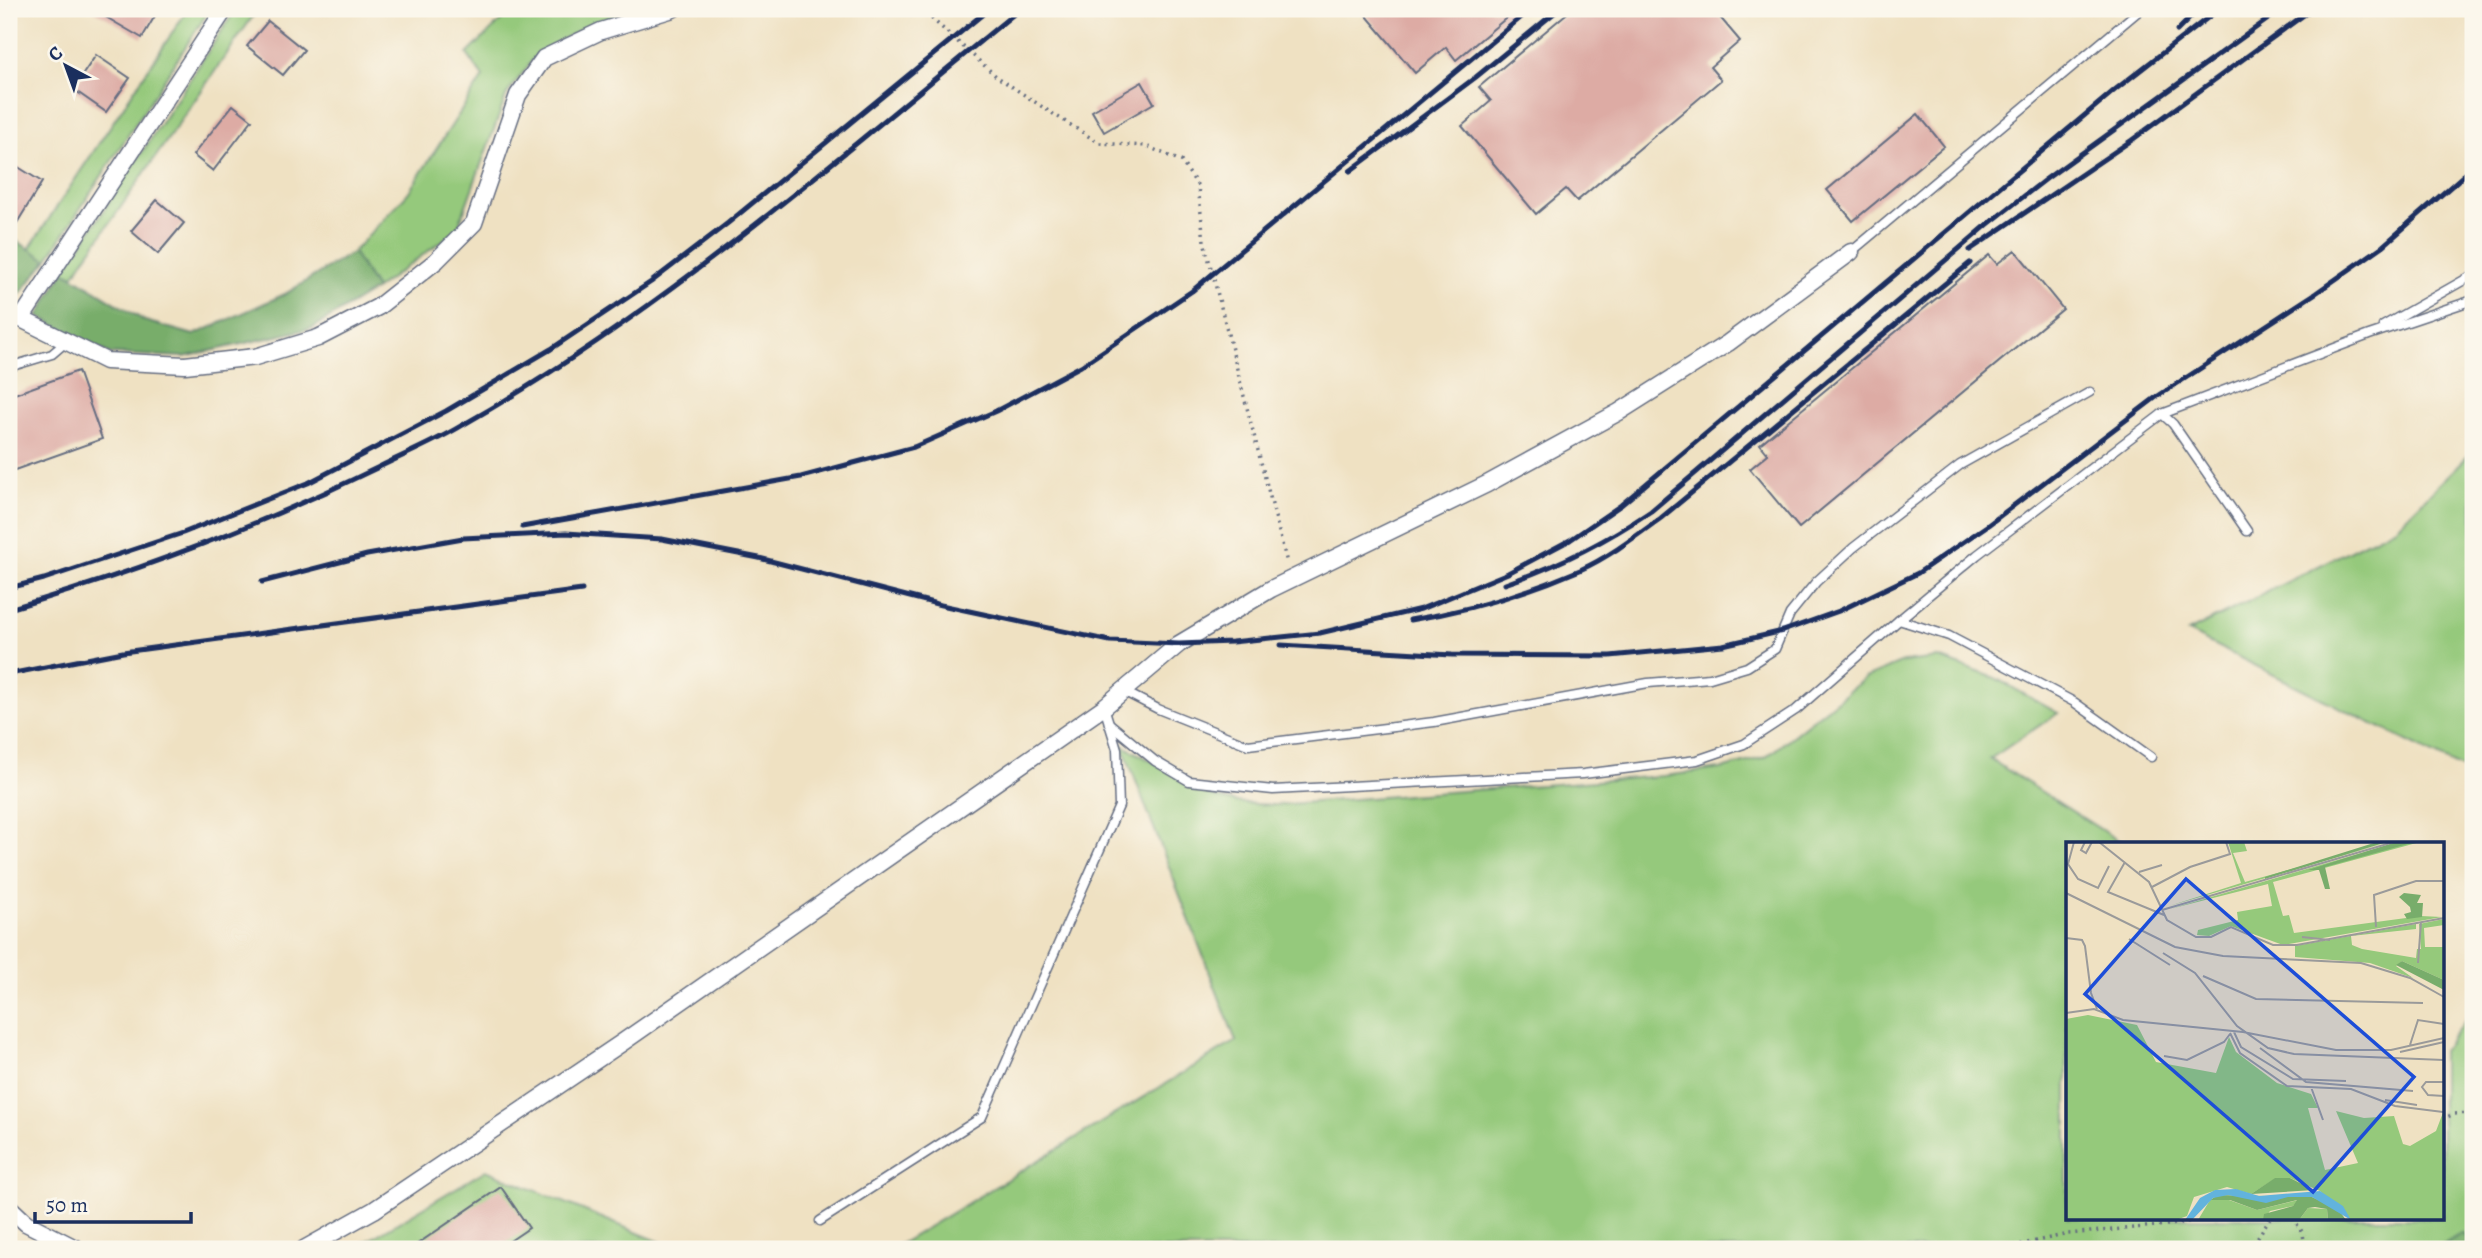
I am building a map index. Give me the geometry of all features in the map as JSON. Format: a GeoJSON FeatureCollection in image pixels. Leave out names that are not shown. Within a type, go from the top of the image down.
{"type":"FeatureCollection","features":[{"type":"Feature","properties":{"kind":"street"},"geometry":{"type":"LineString","coordinates":[[225,9],[15,316],[106,361],[185,365],[255,357],[318,338],[378,307],[436,261],[474,223],[518,95],[544,58],[601,31],[673,9]]}},
{"type":"Feature","properties":{"kind":"street"},"geometry":{"type":"LineString","coordinates":[[304,1249],[374,1210],[1106,715],[1125,692],[1178,644],[1271,589],[1488,484],[1619,412],[1728,343],[1851,253]]}},
{"type":"Feature","properties":{"kind":"street"},"geometry":{"type":"LineString","coordinates":[[9,1207],[26,1223],[77,1249]]}},
{"type":"Feature","properties":{"kind":"lane"},"geometry":{"type":"LineString","coordinates":[[1851,253],[2141,9]]}},
{"type":"Feature","properties":{"kind":"lane"},"geometry":{"type":"LineString","coordinates":[[2369,335],[2473,275]]}},
{"type":"Feature","properties":{"kind":"lane"},"geometry":{"type":"LineString","coordinates":[[1106,715],[1155,761],[1189,781],[1273,790],[1583,774],[1697,760],[1744,744],[1796,710],[1977,555],[2162,414],[2369,335],[2473,300]]}},
{"type":"Feature","properties":{"kind":"lane"},"geometry":{"type":"LineString","coordinates":[[9,367],[52,354],[67,342]]}},
{"type":"Feature","properties":{"kind":"lane"},"geometry":{"type":"LineString","coordinates":[[1125,692],[1158,709],[1248,745],[1434,722],[1648,683],[1710,677],[1747,667],[1774,649],[1790,614],[1816,582],[1853,548],[1960,465],[2090,393]]}},
{"type":"Feature","properties":{"kind":"lane"},"geometry":{"type":"LineString","coordinates":[[2162,414],[2173,424],[2247,531]]}},
{"type":"Feature","properties":{"kind":"lane"},"geometry":{"type":"LineString","coordinates":[[1899,620],[1949,636],[2074,702],[2151,757]]}},
{"type":"Feature","properties":{"kind":"lane"},"geometry":{"type":"LineString","coordinates":[[820,1221],[982,1118],[1119,806],[1117,748],[1106,715]]}},
{"type":"Feature","properties":{"kind":"path"},"geometry":{"type":"LineString","coordinates":[[922,9],[996,76],[1099,143],[1146,146],[1181,160],[1198,186],[1205,241],[1291,579]]}},
{"type":"Feature","properties":{"kind":"path"},"geometry":{"type":"LineString","coordinates":[[2444,1118],[2454,1114],[2473,1113]]}},
{"type":"Feature","properties":{"kind":"path"},"geometry":{"type":"LineString","coordinates":[[2000,1249],[2068,1234],[2178,1224],[2195,1220]]}},
{"type":"Feature","properties":{"kind":"path"},"geometry":{"type":"LineString","coordinates":[[2250,1249],[2269,1220]]}},
{"type":"Feature","properties":{"kind":"path"},"geometry":{"type":"LineString","coordinates":[[2293,1220],[2303,1233],[2305,1249]]}},
{"type":"Feature","properties":{"kind":"green space"},"geometry":{"type":"Polygon","coordinates":[[[188,9],[210,9],[47,260],[29,249],[188,9]]]}},
{"type":"Feature","properties":{"kind":"green space"},"geometry":{"type":"Polygon","coordinates":[[[236,9],[258,9],[73,276],[64,271],[236,9]]]}},
{"type":"Feature","properties":{"kind":"green space"},"geometry":{"type":"Polygon","coordinates":[[[513,9],[636,9],[592,23],[538,53],[507,94],[457,230],[376,289],[353,252],[408,193],[483,77],[467,54],[513,9]]]}},
{"type":"Feature","properties":{"kind":"green space"},"geometry":{"type":"Polygon","coordinates":[[[9,236],[47,260],[15,300],[9,299],[9,236]]]}},
{"type":"Feature","properties":{"kind":"green space"},"geometry":{"type":"Polygon","coordinates":[[[353,252],[376,289],[313,328],[184,357],[110,354],[38,316],[64,271],[145,321],[194,335],[285,294],[353,252]]]}},
{"type":"Feature","properties":{"kind":"green space"},"geometry":{"type":"Polygon","coordinates":[[[2473,451],[2473,774],[2188,632],[2396,527],[2473,451]]]}},
{"type":"Feature","properties":{"kind":"green space"},"geometry":{"type":"Polygon","coordinates":[[[1939,658],[1995,678],[2058,713],[1990,759],[2120,842],[2066,842],[2066,1220],[2444,1220],[2444,1048],[2473,1010],[2473,1241],[2461,1234],[2437,1249],[892,1249],[1236,1041],[1122,745],[1208,794],[1229,801],[1264,805],[1663,776],[1721,769],[1766,757],[1865,678],[1903,662],[1939,658]]]}},
{"type":"Feature","properties":{"kind":"green space"},"geometry":{"type":"Polygon","coordinates":[[[486,1170],[677,1249],[354,1249],[486,1170]]]}},
{"type":"Feature","properties":{"kind":"green space"},"geometry":{"type":"Polygon","coordinates":[[[2462,1233],[2473,1241],[2465,1249],[2437,1249],[2462,1233]]]}},
{"type":"Feature","properties":{"kind":"building"},"geometry":{"type":"Polygon","coordinates":[[[92,9],[159,9],[142,38],[92,9]]]}},
{"type":"Feature","properties":{"kind":"building"},"geometry":{"type":"Polygon","coordinates":[[[1361,9],[1517,9],[1456,60],[1446,47],[1415,73],[1361,9]]]}},
{"type":"Feature","properties":{"kind":"building"},"geometry":{"type":"Polygon","coordinates":[[[1572,9],[1713,9],[1740,41],[1710,67],[1721,80],[1577,201],[1566,189],[1536,214],[1462,126],[1491,101],[1479,87],[1572,9]]]}},
{"type":"Feature","properties":{"kind":"building"},"geometry":{"type":"Polygon","coordinates":[[[268,21],[304,50],[283,75],[247,46],[268,21]]]}},
{"type":"Feature","properties":{"kind":"building"},"geometry":{"type":"Polygon","coordinates":[[[96,55],[130,78],[106,112],[73,89],[96,55]]]}},
{"type":"Feature","properties":{"kind":"building"},"geometry":{"type":"Polygon","coordinates":[[[1142,82],[1154,103],[1104,132],[1092,111],[1142,82]]]}},
{"type":"Feature","properties":{"kind":"building"},"geometry":{"type":"Polygon","coordinates":[[[233,105],[252,120],[213,171],[193,155],[233,105]]]}},
{"type":"Feature","properties":{"kind":"building"},"geometry":{"type":"Polygon","coordinates":[[[1918,114],[1944,146],[1853,221],[1827,190],[1918,114]]]}},
{"type":"Feature","properties":{"kind":"building"},"geometry":{"type":"Polygon","coordinates":[[[15,165],[42,182],[9,236],[9,175],[15,165]]]}},
{"type":"Feature","properties":{"kind":"building"},"geometry":{"type":"Polygon","coordinates":[[[157,200],[184,223],[158,254],[131,231],[157,200]]]}},
{"type":"Feature","properties":{"kind":"building"},"geometry":{"type":"Polygon","coordinates":[[[2015,250],[2063,309],[1799,528],[1750,469],[1768,454],[1760,444],[1989,255],[1997,264],[2015,250]]]}},
{"type":"Feature","properties":{"kind":"building"},"geometry":{"type":"Polygon","coordinates":[[[78,371],[102,439],[9,472],[9,396],[78,371]]]}},
{"type":"Feature","properties":{"kind":"building"},"geometry":{"type":"Polygon","coordinates":[[[501,1187],[529,1228],[498,1249],[410,1249],[501,1187]]]}},
{"type":"Feature","properties":{"kind":"railway"},"geometry":{"type":"LineString","coordinates":[[9,588],[183,533],[308,483],[446,411],[551,349],[651,282],[728,223],[989,9]]}},
{"type":"Feature","properties":{"kind":"railway"},"geometry":{"type":"LineString","coordinates":[[9,609],[198,546],[336,488],[461,426],[536,381],[680,282],[818,175],[1020,9]]}},
{"type":"Feature","properties":{"kind":"railway"},"geometry":{"type":"LineString","coordinates":[[522,527],[801,477],[914,447],[996,411],[1081,366],[1192,291],[1531,9]]}},
{"type":"Feature","properties":{"kind":"railway"},"geometry":{"type":"LineString","coordinates":[[1350,171],[1476,77],[1559,9]]}},
{"type":"Feature","properties":{"kind":"railway"},"geometry":{"type":"LineString","coordinates":[[2177,31],[2199,9]]}},
{"type":"Feature","properties":{"kind":"railway"},"geometry":{"type":"LineString","coordinates":[[262,582],[367,555],[463,538],[566,533],[662,539],[759,558],[941,605],[1110,641],[1179,644],[1232,642],[1320,633],[1421,609],[1508,573],[1570,540],[1621,505],[2116,89],[2219,9]]}},
{"type":"Feature","properties":{"kind":"railway"},"geometry":{"type":"LineString","coordinates":[[1505,584],[1581,552],[1651,511],[1987,225],[2046,179],[2282,9]]}},
{"type":"Feature","properties":{"kind":"railway"},"geometry":{"type":"LineString","coordinates":[[1970,250],[2132,140],[2312,9]]}},
{"type":"Feature","properties":{"kind":"railway"},"geometry":{"type":"LineString","coordinates":[[1281,645],[1452,655],[1610,656],[1723,645],[1783,631],[1839,611],[1918,573],[1988,525],[2155,398],[2383,246],[2473,167]]}},
{"type":"Feature","properties":{"kind":"railway"},"geometry":{"type":"LineString","coordinates":[[1410,620],[1453,612],[1518,594],[1580,570],[1612,553],[1661,518],[1970,263]]}},
{"type":"Feature","properties":{"kind":"railway"},"geometry":{"type":"LineString","coordinates":[[9,674],[123,652],[582,590]]}}]}
